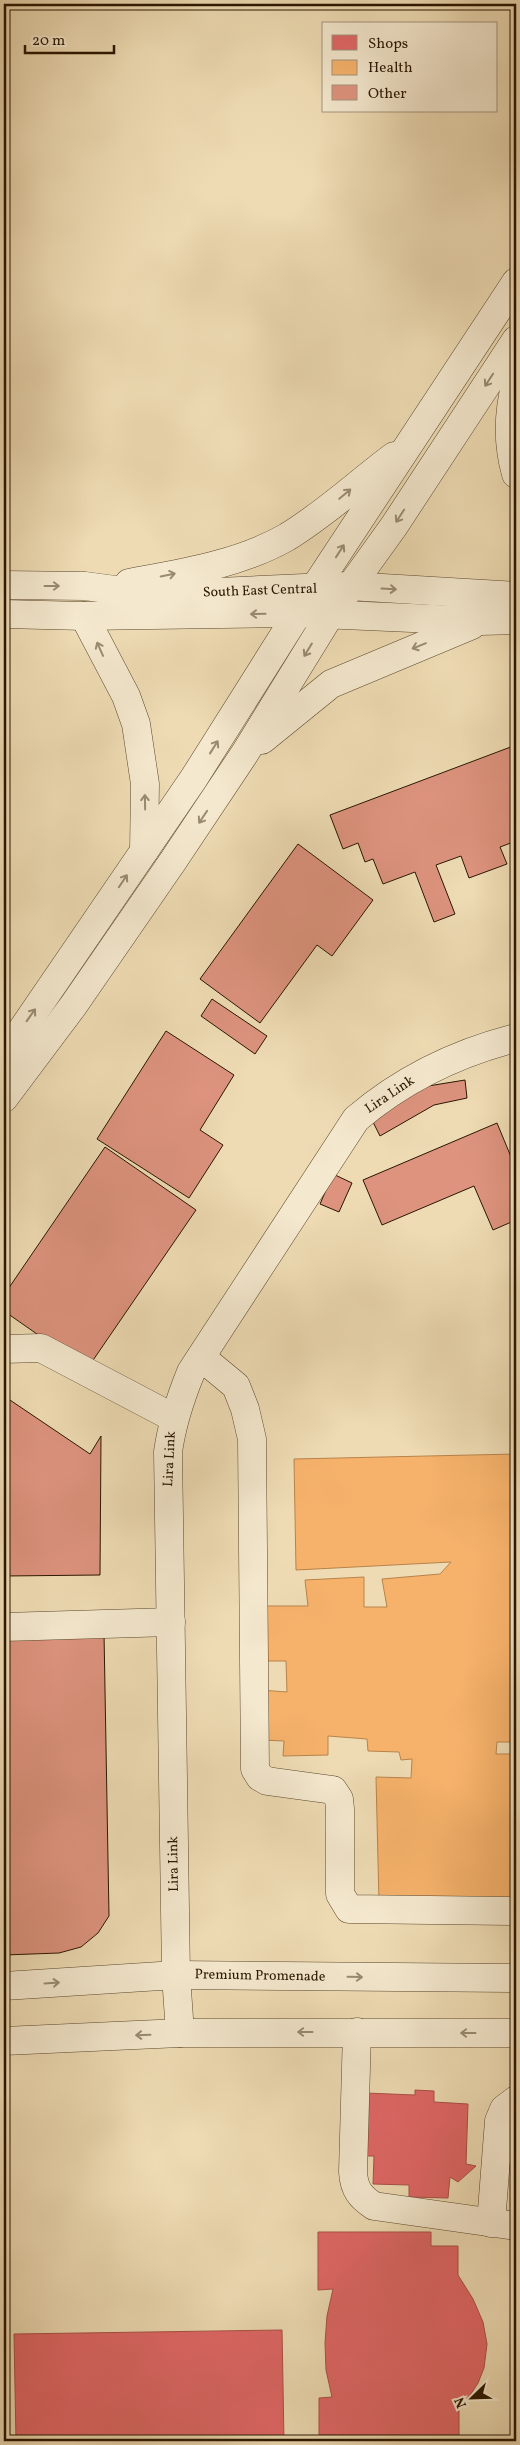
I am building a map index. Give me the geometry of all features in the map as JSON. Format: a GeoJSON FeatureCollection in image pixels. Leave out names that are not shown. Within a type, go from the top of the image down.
{"type":"FeatureCollection","features":[{"type":"Feature","properties":{"kind":"street"},"geometry":{"type":"LineString","coordinates":[[4,1056],[194,778],[298,613],[316,589],[516,282]]}},
{"type":"Feature","properties":{"kind":"street"},"geometry":{"type":"LineString","coordinates":[[4,1098],[74,1006],[245,754],[330,615],[349,586],[394,526],[516,340]]}},
{"type":"Feature","properties":{"kind":"street"},"geometry":{"type":"LineString","coordinates":[[516,382],[512,398],[509,429],[509,449],[516,474]]}},
{"type":"Feature","properties":{"kind":"street"},"geometry":{"type":"LineString","coordinates":[[85,586],[138,581],[221,563],[253,552],[286,537],[303,526],[408,446]]}},
{"type":"Feature","properties":{"kind":"street","name":"South East Central"},"geometry":{"type":"LineString","coordinates":[[4,586],[85,586],[152,595],[349,586],[516,596]]}},
{"type":"Feature","properties":{"kind":"street","name":"South East Central"},"geometry":{"type":"LineString","coordinates":[[4,614],[84,616],[298,613],[480,622],[516,620]]}},
{"type":"Feature","properties":{"kind":"street"},"geometry":{"type":"LineString","coordinates":[[84,616],[126,696],[136,724],[145,784],[144,851]]}},
{"type":"Feature","properties":{"kind":"street"},"geometry":{"type":"LineString","coordinates":[[245,754],[331,684],[480,622]]}},
{"type":"Feature","properties":{"kind":"street","name":"Lira Link"},"geometry":{"type":"LineString","coordinates":[[180,2033],[176,1975],[168,1452],[174,1418],[191,1372],[356,1119],[382,1097],[418,1076],[482,1047],[516,1038]]}},
{"type":"Feature","properties":{"kind":"street"},"geometry":{"type":"LineString","coordinates":[[4,1349],[40,1348],[174,1418]]}},
{"type":"Feature","properties":{"kind":"street"},"geometry":{"type":"LineString","coordinates":[[201,1357],[236,1386],[245,1409],[252,1439],[255,1769],[260,1777],[267,1781],[333,1790],[339,1799],[340,1809],[340,1894],[349,1909],[516,1911]]}},
{"type":"Feature","properties":{"kind":"street"},"geometry":{"type":"LineString","coordinates":[[4,1627],[171,1622]]}},
{"type":"Feature","properties":{"kind":"street","name":"Premium Promenade"},"geometry":{"type":"LineString","coordinates":[[4,1986],[176,1975],[516,1978]]}},
{"type":"Feature","properties":{"kind":"street"},"geometry":{"type":"LineString","coordinates":[[357,2032],[354,2184],[358,2193],[374,2206],[504,2224],[499,2121],[504,2109],[516,2100]]}},
{"type":"Feature","properties":{"kind":"street"},"geometry":{"type":"LineString","coordinates":[[4,2041],[180,2033],[516,2033]]}},
{"type":"Feature","properties":{"kind":"building: Shops"},"geometry":{"type":"Polygon","coordinates":[[[415,2090],[434,2091],[434,2102],[468,2104],[466,2164],[476,2166],[458,2182],[450,2177],[448,2198],[409,2197],[409,2185],[373,2184],[374,2156],[356,2156],[365,2093],[415,2095],[415,2090]]]}},
{"type":"Feature","properties":{"kind":"building: Shops"},"geometry":{"type":"Polygon","coordinates":[[[318,2232],[431,2232],[431,2246],[458,2246],[458,2275],[473,2299],[483,2322],[487,2344],[484,2368],[478,2383],[469,2397],[459,2407],[459,2435],[319,2435],[319,2398],[332,2397],[326,2370],[325,2343],[327,2316],[333,2289],[318,2290],[318,2232]]]}},
{"type":"Feature","properties":{"kind":"building: Shops"},"geometry":{"type":"Polygon","coordinates":[[[282,2330],[284,2441],[16,2441],[14,2334],[282,2330]]]}},
{"type":"Feature","properties":{"kind":"building: Health"},"geometry":{"type":"Polygon","coordinates":[[[516,1454],[516,1561],[511,1561],[513,1622],[516,1623],[516,1742],[497,1742],[496,1754],[516,1754],[516,1904],[379,1902],[376,1777],[411,1778],[412,1759],[401,1760],[399,1752],[368,1751],[367,1739],[328,1736],[328,1755],[283,1756],[284,1741],[262,1740],[260,1690],[287,1692],[286,1661],[261,1661],[262,1606],[308,1606],[305,1580],[364,1577],[364,1607],[387,1607],[382,1579],[440,1574],[451,1562],[296,1570],[294,1459],[516,1454]]]}},
{"type":"Feature","properties":{"kind":"building: Other"},"geometry":{"type":"Polygon","coordinates":[[[516,745],[516,841],[500,847],[507,864],[469,878],[461,856],[436,865],[455,914],[434,922],[415,872],[383,884],[373,859],[365,862],[358,843],[343,849],[330,815],[516,745]]]}},
{"type":"Feature","properties":{"kind":"building: Other"},"geometry":{"type":"Polygon","coordinates":[[[298,844],[373,900],[332,956],[317,945],[260,1023],[200,979],[298,844]]]}},
{"type":"Feature","properties":{"kind":"building: Other"},"geometry":{"type":"Polygon","coordinates":[[[212,999],[267,1036],[255,1054],[201,1016],[212,999]]]}},
{"type":"Feature","properties":{"kind":"building: Other"},"geometry":{"type":"Polygon","coordinates":[[[166,1031],[234,1075],[200,1130],[223,1145],[189,1198],[97,1139],[166,1031]]]}},
{"type":"Feature","properties":{"kind":"building: Other"},"geometry":{"type":"Polygon","coordinates":[[[465,1080],[467,1098],[434,1105],[380,1136],[371,1118],[422,1087],[465,1080]]]}},
{"type":"Feature","properties":{"kind":"building: Other"},"geometry":{"type":"Polygon","coordinates":[[[497,1123],[516,1169],[516,1220],[493,1230],[474,1186],[382,1225],[363,1180],[497,1123]]]}},
{"type":"Feature","properties":{"kind":"building: Other"},"geometry":{"type":"Polygon","coordinates":[[[105,1147],[196,1210],[87,1369],[4,1311],[4,1295],[105,1147]]]}},
{"type":"Feature","properties":{"kind":"building: Other"},"geometry":{"type":"Polygon","coordinates":[[[333,1174],[352,1183],[339,1212],[320,1204],[333,1174]]]}},
{"type":"Feature","properties":{"kind":"building: Other"},"geometry":{"type":"Polygon","coordinates":[[[4,1396],[90,1454],[101,1436],[100,1575],[4,1576],[4,1396]]]}},
{"type":"Feature","properties":{"kind":"building: Other"},"geometry":{"type":"Polygon","coordinates":[[[104,1633],[109,1916],[98,1933],[81,1947],[59,1953],[4,1955],[4,1636],[104,1633]]]}}]}
